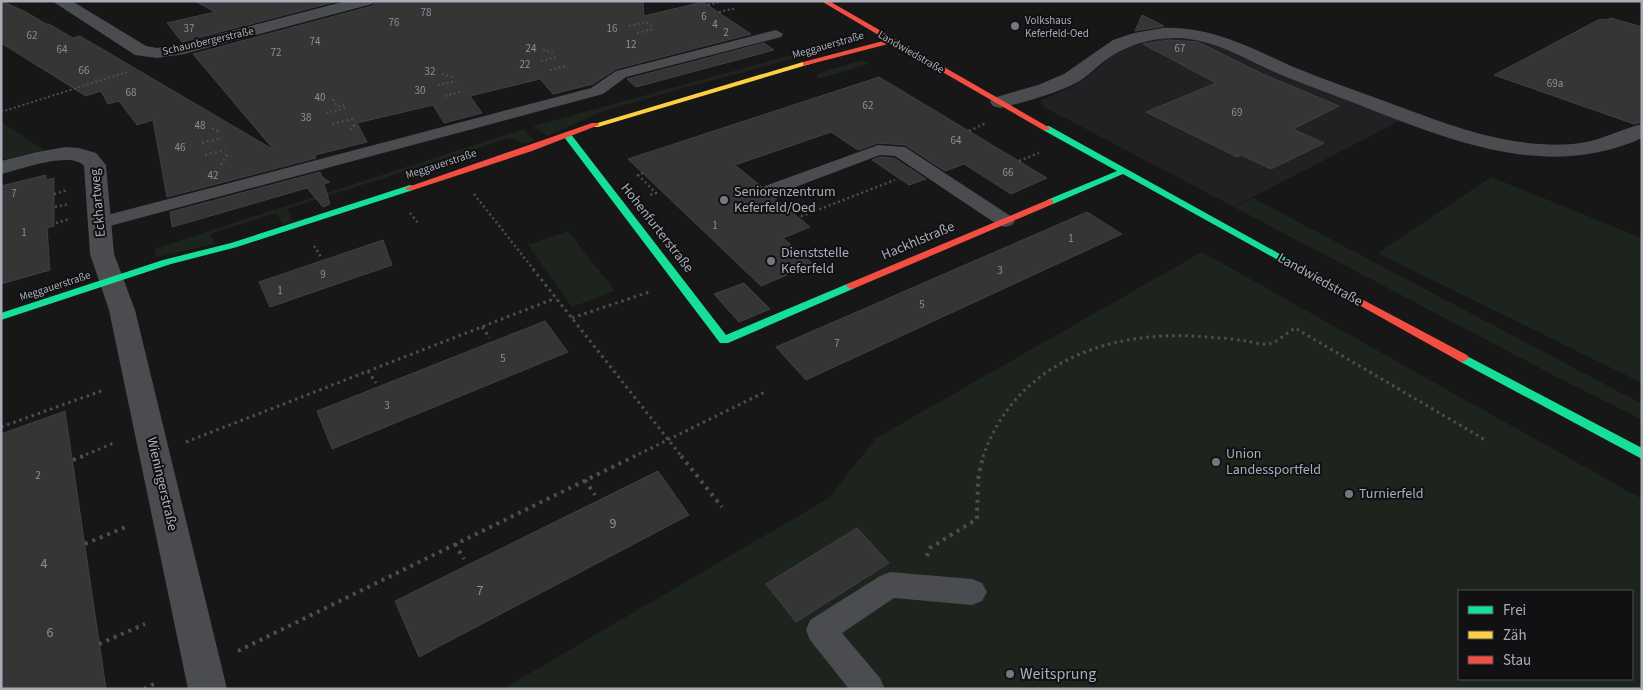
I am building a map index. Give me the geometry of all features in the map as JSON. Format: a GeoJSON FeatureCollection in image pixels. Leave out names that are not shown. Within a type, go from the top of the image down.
{"type":"FeatureCollection","features":[{"type":"Feature","properties":{"kind":"street","name":"Schaunbergerstraße"},"geometry":{"type":"LineString","coordinates":[[60,1],[141,51],[157,53],[178,50],[366,1]]}},
{"type":"Feature","properties":{"kind":"street","name":"Landwiedstraße"},"geometry":{"type":"LineString","coordinates":[[824,1],[890,41],[1124,171],[1559,411],[1642,454]]}},
{"type":"Feature","properties":{"kind":"street"},"geometry":{"type":"LineString","coordinates":[[1000,102],[1069,79],[1101,55],[1120,45],[1145,36],[1182,33],[1225,42],[1324,85],[1450,132],[1496,145],[1536,151],[1579,150],[1615,141],[1642,130]]}},
{"type":"Feature","properties":{"kind":"street","name":"Meggauerstraße"},"geometry":{"type":"LineString","coordinates":[[1,317],[167,262],[234,245],[567,136],[612,118],[890,41]]}},
{"type":"Feature","properties":{"kind":"street","name":"Hohenfurterstraße"},"geometry":{"type":"LineString","coordinates":[[567,136],[724,340]]}},
{"type":"Feature","properties":{"kind":"street","name":"Eckhartweg"},"geometry":{"type":"LineString","coordinates":[[1,168],[62,154],[76,153],[86,155],[92,159],[95,166],[102,254],[112,280]]}},
{"type":"Feature","properties":{"kind":"street","name":"Hackhlstraße"},"geometry":{"type":"LineString","coordinates":[[724,340],[1124,171]]}},
{"type":"Feature","properties":{"kind":"street","name":"Wieningerstraße"},"geometry":{"type":"LineString","coordinates":[[112,280],[122,310],[206,678]]}},
{"type":"Feature","properties":{"kind":"lane"},"geometry":{"type":"LineString","coordinates":[[99,223],[597,91],[621,74],[776,34]]}},
{"type":"Feature","properties":{"kind":"lane"},"geometry":{"type":"LineString","coordinates":[[770,190],[878,150],[899,151],[1005,221]]}},
{"type":"Feature","properties":{"kind":"lane"},"geometry":{"type":"LineString","coordinates":[[869,689],[821,630],[890,585],[972,592]]}},
{"type":"Feature","properties":{"kind":"path"},"geometry":{"type":"LineString","coordinates":[[708,5],[722,1]]}},
{"type":"Feature","properties":{"kind":"path"},"geometry":{"type":"LineString","coordinates":[[719,12],[736,8]]}},
{"type":"Feature","properties":{"kind":"path"},"geometry":{"type":"LineString","coordinates":[[629,26],[646,22],[654,28],[637,33]]}},
{"type":"Feature","properties":{"kind":"path"},"geometry":{"type":"LineString","coordinates":[[543,50],[554,53]]}},
{"type":"Feature","properties":{"kind":"path"},"geometry":{"type":"LineString","coordinates":[[1,112],[144,66],[157,53]]}},
{"type":"Feature","properties":{"kind":"path"},"geometry":{"type":"LineString","coordinates":[[541,60],[558,57]]}},
{"type":"Feature","properties":{"kind":"path"},"geometry":{"type":"LineString","coordinates":[[550,70],[566,66]]}},
{"type":"Feature","properties":{"kind":"path"},"geometry":{"type":"LineString","coordinates":[[442,74],[453,77]]}},
{"type":"Feature","properties":{"kind":"path"},"geometry":{"type":"LineString","coordinates":[[438,85],[456,81]]}},
{"type":"Feature","properties":{"kind":"path"},"geometry":{"type":"LineString","coordinates":[[445,96],[463,91]]}},
{"type":"Feature","properties":{"kind":"path"},"geometry":{"type":"LineString","coordinates":[[326,112],[346,106],[337,106],[333,99]]}},
{"type":"Feature","properties":{"kind":"path"},"geometry":{"type":"LineString","coordinates":[[332,124],[353,119]]}},
{"type":"Feature","properties":{"kind":"path"},"geometry":{"type":"LineString","coordinates":[[969,131],[993,120]]}},
{"type":"Feature","properties":{"kind":"path"},"geometry":{"type":"LineString","coordinates":[[348,132],[356,123]]}},
{"type":"Feature","properties":{"kind":"path"},"geometry":{"type":"LineString","coordinates":[[212,128],[221,133]]}},
{"type":"Feature","properties":{"kind":"path"},"geometry":{"type":"LineString","coordinates":[[202,143],[222,138]]}},
{"type":"Feature","properties":{"kind":"path"},"geometry":{"type":"LineString","coordinates":[[205,155],[225,150]]}},
{"type":"Feature","properties":{"kind":"path"},"geometry":{"type":"LineString","coordinates":[[1019,161],[1046,150]]}},
{"type":"Feature","properties":{"kind":"path"},"geometry":{"type":"LineString","coordinates":[[220,165],[227,155]]}},
{"type":"Feature","properties":{"kind":"path"},"geometry":{"type":"LineString","coordinates":[[643,174],[638,175],[656,193]]}},
{"type":"Feature","properties":{"kind":"path"},"geometry":{"type":"LineString","coordinates":[[471,191],[722,507]]}},
{"type":"Feature","properties":{"kind":"path"},"geometry":{"type":"LineString","coordinates":[[572,318],[680,282]]}},
{"type":"Feature","properties":{"kind":"path"},"geometry":{"type":"LineString","coordinates":[[155,454],[556,298]]}},
{"type":"Feature","properties":{"kind":"path"},"geometry":{"type":"LineString","coordinates":[[482,327],[490,338]]}},
{"type":"Feature","properties":{"kind":"path"},"geometry":{"type":"LineString","coordinates":[[915,587],[930,548],[977,519],[980,466],[991,436],[1004,412],[1022,391],[1041,374],[1082,353],[1109,344],[1161,336],[1193,336],[1269,344],[1295,328],[1487,441]]}},
{"type":"Feature","properties":{"kind":"path"},"geometry":{"type":"LineString","coordinates":[[368,371],[376,383]]}},
{"type":"Feature","properties":{"kind":"path"},"geometry":{"type":"LineString","coordinates":[[1,426],[104,390]]}},
{"type":"Feature","properties":{"kind":"path"},"geometry":{"type":"LineString","coordinates":[[206,678],[455,544],[765,392]]}},
{"type":"Feature","properties":{"kind":"path"},"geometry":{"type":"LineString","coordinates":[[72,460],[114,444]]}},
{"type":"Feature","properties":{"kind":"path"},"geometry":{"type":"LineString","coordinates":[[585,480],[595,494]]}},
{"type":"Feature","properties":{"kind":"path"},"geometry":{"type":"LineString","coordinates":[[85,544],[128,526]]}},
{"type":"Feature","properties":{"kind":"path"},"geometry":{"type":"LineString","coordinates":[[455,544],[464,559]]}},
{"type":"Feature","properties":{"kind":"path"},"geometry":{"type":"LineString","coordinates":[[99,644],[145,624]]}},
{"type":"Feature","properties":{"kind":"path"},"geometry":{"type":"LineString","coordinates":[[144,689],[156,683]]}},
{"type":"Feature","properties":{"kind":"shaded area"},"geometry":{"type":"Polygon","coordinates":[[[1182,36],[1205,39],[1403,119],[1234,207],[1044,107],[1040,101],[1075,85],[1110,57],[1130,45],[1159,38],[1182,36]]]}},
{"type":"Feature","properties":{"kind":"shaded area"},"geometry":{"type":"Polygon","coordinates":[[[836,43],[840,46],[599,113],[547,136],[533,126],[836,43]]]}},
{"type":"Feature","properties":{"kind":"shaded area"},"geometry":{"type":"Polygon","coordinates":[[[863,60],[869,64],[818,79],[817,75],[824,71],[863,60]]]}},
{"type":"Feature","properties":{"kind":"shaded area"},"geometry":{"type":"Polygon","coordinates":[[[1,122],[44,150],[1,160],[1,122]]]}},
{"type":"Feature","properties":{"kind":"shaded area"},"geometry":{"type":"Polygon","coordinates":[[[523,129],[535,140],[525,144],[510,138],[287,209],[293,221],[283,224],[276,213],[210,234],[215,244],[157,257],[154,249],[523,129]]]}},
{"type":"Feature","properties":{"kind":"shaded area"},"geometry":{"type":"Polygon","coordinates":[[[1491,177],[1642,238],[1642,383],[1378,253],[1491,177]]]}},
{"type":"Feature","properties":{"kind":"shaded area"},"geometry":{"type":"Polygon","coordinates":[[[1253,198],[1642,404],[1642,420],[1234,207],[1253,198]]]}},
{"type":"Feature","properties":{"kind":"shaded area"},"geometry":{"type":"Polygon","coordinates":[[[568,231],[615,291],[572,307],[528,245],[568,231]]]}},
{"type":"Feature","properties":{"kind":"shaded area","name":"Union Landessportfeld"},"geometry":{"type":"Polygon","coordinates":[[[1202,252],[1642,499],[1642,689],[503,689],[829,498],[876,438],[1202,252]]]}},
{"type":"Feature","properties":{"kind":"building"},"geometry":{"type":"Polygon","coordinates":[[[1,1],[26,12],[73,38],[80,36],[274,150],[193,54],[372,6],[376,1],[643,1],[644,16],[703,2],[751,34],[616,69],[593,84],[553,94],[540,79],[470,96],[482,113],[444,123],[433,105],[357,123],[367,142],[315,155],[316,158],[167,197],[153,120],[137,125],[119,101],[108,104],[101,91],[86,96],[1,43],[1,1]]]}},
{"type":"Feature","properties":{"kind":"building"},"geometry":{"type":"Polygon","coordinates":[[[195,1],[338,1],[182,42],[167,23],[215,12],[195,1]]]}},
{"type":"Feature","properties":{"kind":"building"},"geometry":{"type":"Polygon","coordinates":[[[1142,15],[1164,26],[1135,31],[1142,15]]]}},
{"type":"Feature","properties":{"kind":"building"},"geometry":{"type":"Polygon","coordinates":[[[1611,18],[1642,27],[1642,122],[1634,124],[1494,75],[1600,19],[1606,20],[1611,18]]]}},
{"type":"Feature","properties":{"kind":"building"},"geometry":{"type":"Polygon","coordinates":[[[1169,40],[1198,42],[1263,74],[1339,106],[1293,129],[1324,143],[1271,169],[1241,155],[1237,157],[1146,112],[1216,83],[1143,44],[1169,40]]]}},
{"type":"Feature","properties":{"kind":"building"},"geometry":{"type":"Polygon","coordinates":[[[764,43],[774,50],[636,87],[627,79],[764,43]]]}},
{"type":"Feature","properties":{"kind":"building"},"geometry":{"type":"Polygon","coordinates":[[[879,77],[1047,178],[1011,194],[964,164],[945,171],[905,145],[878,143],[858,150],[831,132],[735,165],[762,187],[760,190],[764,195],[773,197],[810,227],[783,238],[813,264],[761,286],[628,159],[879,77]]]}},
{"type":"Feature","properties":{"kind":"building"},"geometry":{"type":"Polygon","coordinates":[[[880,157],[894,158],[926,179],[909,185],[872,160],[880,157]]]}},
{"type":"Feature","properties":{"kind":"building"},"geometry":{"type":"Polygon","coordinates":[[[320,172],[322,177],[330,182],[324,184],[330,204],[323,207],[307,188],[172,227],[170,212],[320,172]]]}},
{"type":"Feature","properties":{"kind":"building"},"geometry":{"type":"Polygon","coordinates":[[[46,175],[46,180],[54,178],[54,226],[47,228],[50,270],[1,284],[1,186],[46,175]]]}},
{"type":"Feature","properties":{"kind":"building"},"geometry":{"type":"Polygon","coordinates":[[[1087,212],[1122,234],[806,380],[776,347],[1087,212]]]}},
{"type":"Feature","properties":{"kind":"building"},"geometry":{"type":"Polygon","coordinates":[[[383,240],[392,265],[270,307],[259,282],[383,240]]]}},
{"type":"Feature","properties":{"kind":"building"},"geometry":{"type":"Polygon","coordinates":[[[744,283],[770,309],[739,322],[714,294],[744,283]]]}},
{"type":"Feature","properties":{"kind":"building"},"geometry":{"type":"Polygon","coordinates":[[[545,321],[568,352],[332,449],[317,411],[545,321]]]}},
{"type":"Feature","properties":{"kind":"building"},"geometry":{"type":"Polygon","coordinates":[[[65,411],[106,689],[2,689],[1,434],[65,411]]]}},
{"type":"Feature","properties":{"kind":"building"},"geometry":{"type":"Polygon","coordinates":[[[658,471],[689,515],[419,657],[395,601],[658,471]]]}},
{"type":"Feature","properties":{"kind":"building"},"geometry":{"type":"Polygon","coordinates":[[[857,528],[889,563],[796,622],[766,584],[857,528]]]}},
{"type":"Feature","properties":{"kind":"traffic: fast"},"geometry":{"type":"LineString","coordinates":[[1046,128],[1354,298]]}},
{"type":"Feature","properties":{"kind":"traffic: fast"},"geometry":{"type":"LineString","coordinates":[[567,135],[724,340],[851,286]]}},
{"type":"Feature","properties":{"kind":"traffic: fast"},"geometry":{"type":"LineString","coordinates":[[1050,202],[1124,171]]}},
{"type":"Feature","properties":{"kind":"traffic: fast"},"geometry":{"type":"LineString","coordinates":[[1,317],[167,262],[234,245],[410,188]]}},
{"type":"Feature","properties":{"kind":"traffic: fast"},"geometry":{"type":"LineString","coordinates":[[1463,358],[1642,454]]}},
{"type":"Feature","properties":{"kind":"traffic: slow"},"geometry":{"type":"LineString","coordinates":[[595,125],[806,64]]}},
{"type":"Feature","properties":{"kind":"traffic: jam"},"geometry":{"type":"LineString","coordinates":[[824,1],[1046,128]]}},
{"type":"Feature","properties":{"kind":"traffic: jam"},"geometry":{"type":"LineString","coordinates":[[806,64],[890,41]]}},
{"type":"Feature","properties":{"kind":"traffic: jam"},"geometry":{"type":"LineString","coordinates":[[410,188],[595,125]]}},
{"type":"Feature","properties":{"kind":"traffic: jam"},"geometry":{"type":"LineString","coordinates":[[851,286],[1050,202]]}},
{"type":"Feature","properties":{"kind":"traffic: jam"},"geometry":{"type":"LineString","coordinates":[[1354,298],[1463,358]]}},
{"type":"Feature","properties":{"kind":"place","name":"Volkshaus Keferfeld-Oed"},"geometry":{"type":"Point","coordinates":[1015,26]}},
{"type":"Feature","properties":{"kind":"place","name":"Seniorenzentrum Keferfeld/Oed"},"geometry":{"type":"Point","coordinates":[724,200]}},
{"type":"Feature","properties":{"kind":"place","name":"Dienststelle Keferfeld"},"geometry":{"type":"Point","coordinates":[771,261]}},
{"type":"Feature","properties":{"kind":"place","name":"Union Landessportfeld"},"geometry":{"type":"Point","coordinates":[1216,462]}},
{"type":"Feature","properties":{"kind":"place","name":"Turnierfeld"},"geometry":{"type":"Point","coordinates":[1349,494]}},
{"type":"Feature","properties":{"kind":"place","name":"Weitsprung"},"geometry":{"type":"Point","coordinates":[1010,674]}}]}
